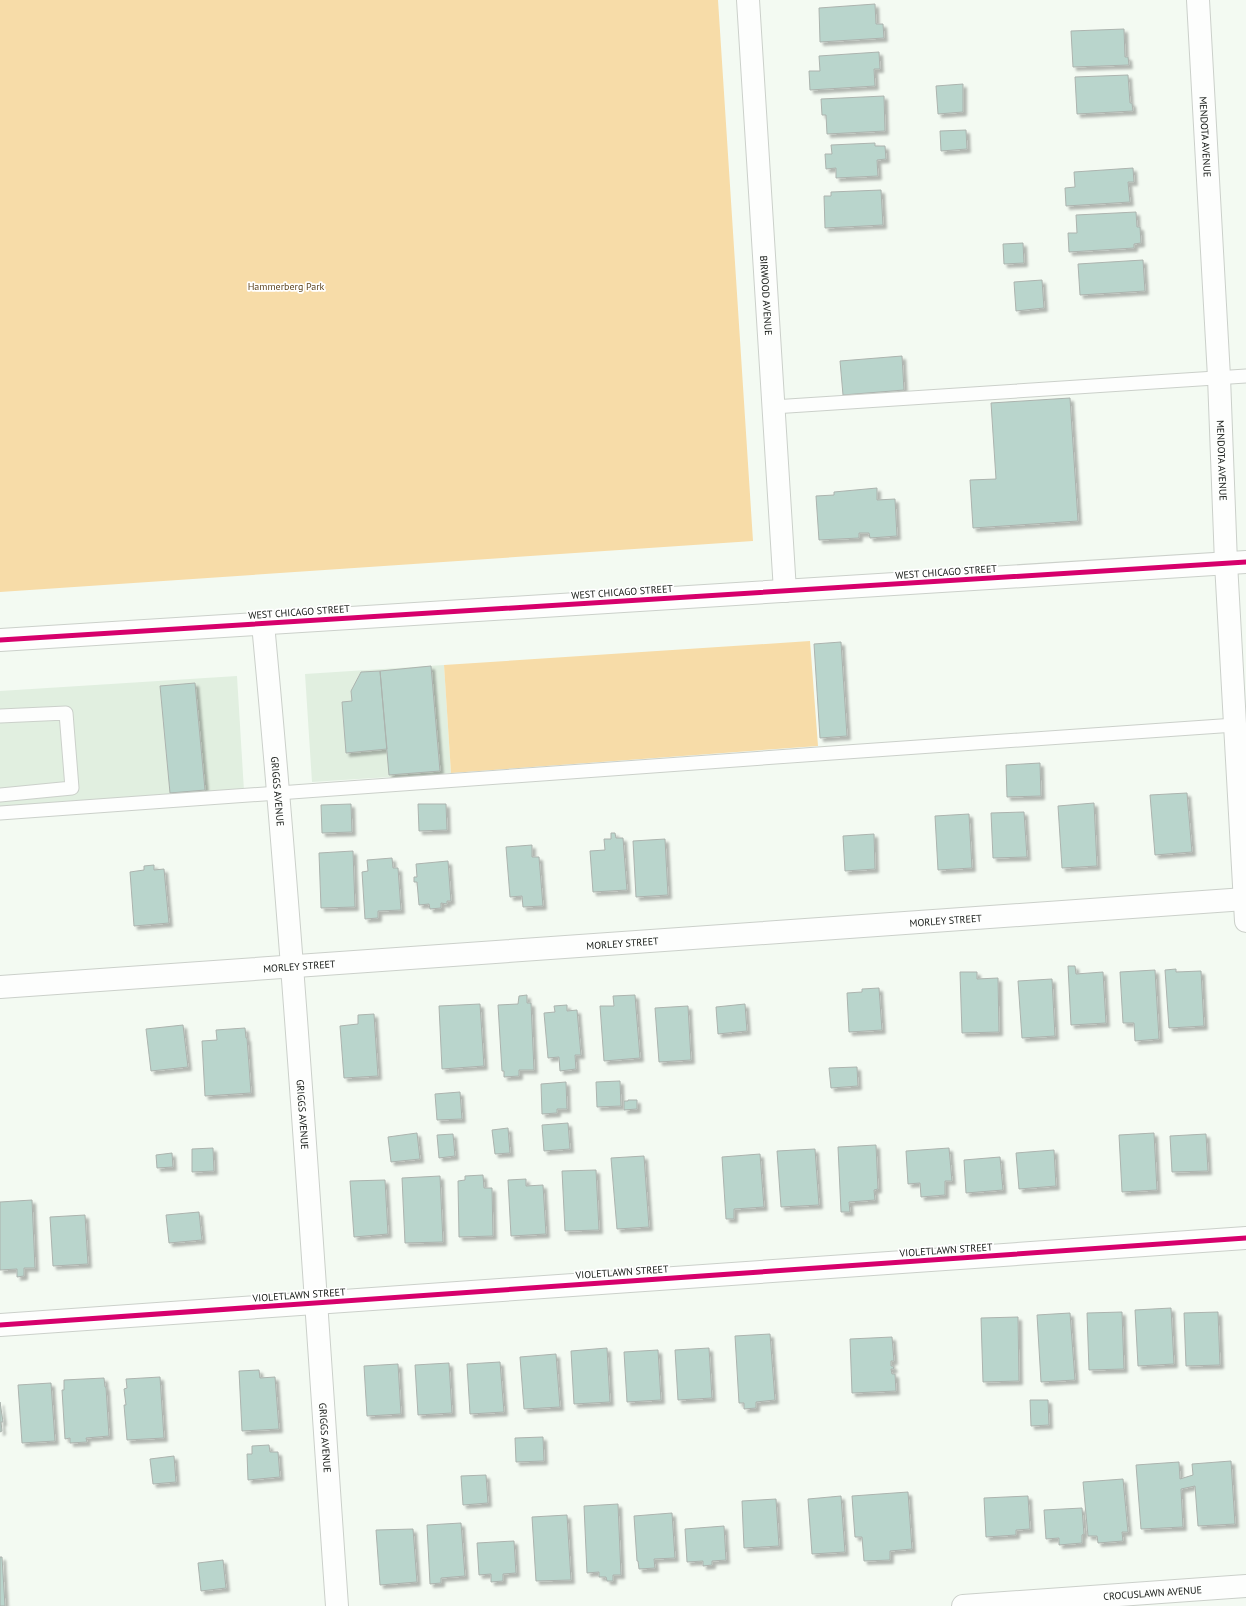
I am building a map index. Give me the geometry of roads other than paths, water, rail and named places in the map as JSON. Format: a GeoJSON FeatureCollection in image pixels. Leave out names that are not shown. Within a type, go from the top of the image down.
{"type":"FeatureCollection","features":[{"type":"Feature","properties":{"kind":"street","name":"BIRWOOD AVENUE"},"geometry":{"type":"LineString","coordinates":[[748,0],[785,591]]}},
{"type":"Feature","properties":{"kind":"street","name":"MENDOTA AVENUE"},"geometry":{"type":"LineString","coordinates":[[1198,0],[1219,377],[1236,562],[1235,725],[1241,747],[1246,921]]}},
{"type":"Feature","properties":{"kind":"street","name":"WEST CHICAGO STREET"},"geometry":{"type":"LineString","coordinates":[[0,640],[1236,562]]}},
{"type":"Feature","properties":{"kind":"street","name":"GRIGGS AVENUE"},"geometry":{"type":"LineString","coordinates":[[263,624],[292,966],[337,1606]]}},
{"type":"Feature","properties":{"kind":"street","name":"MORLEY STREET"},"geometry":{"type":"LineString","coordinates":[[0,987],[1245,899]]}},
{"type":"Feature","properties":{"kind":"street","name":"VIOLETLAWN STREET"},"geometry":{"type":"LineString","coordinates":[[0,1325],[1246,1238]]}},
{"type":"Feature","properties":{"kind":"street","name":"CROCUSLAWN AVENUE"},"geometry":{"type":"LineString","coordinates":[[963,1606],[1246,1586]]}},
{"type":"Feature","properties":{"kind":"lane"},"geometry":{"type":"LineString","coordinates":[[773,407],[1246,376]]}},
{"type":"Feature","properties":{"kind":"lane"},"geometry":{"type":"LineString","coordinates":[[0,716],[66,713],[72,788],[0,795]]}},
{"type":"Feature","properties":{"kind":"lane"},"geometry":{"type":"LineString","coordinates":[[0,813],[832,752],[1235,725]]}},
{"type":"Feature","properties":{"kind":"park label","name":"Hammerberg Park"},"geometry":{"type":"Point","coordinates":[286,286]}}]}
